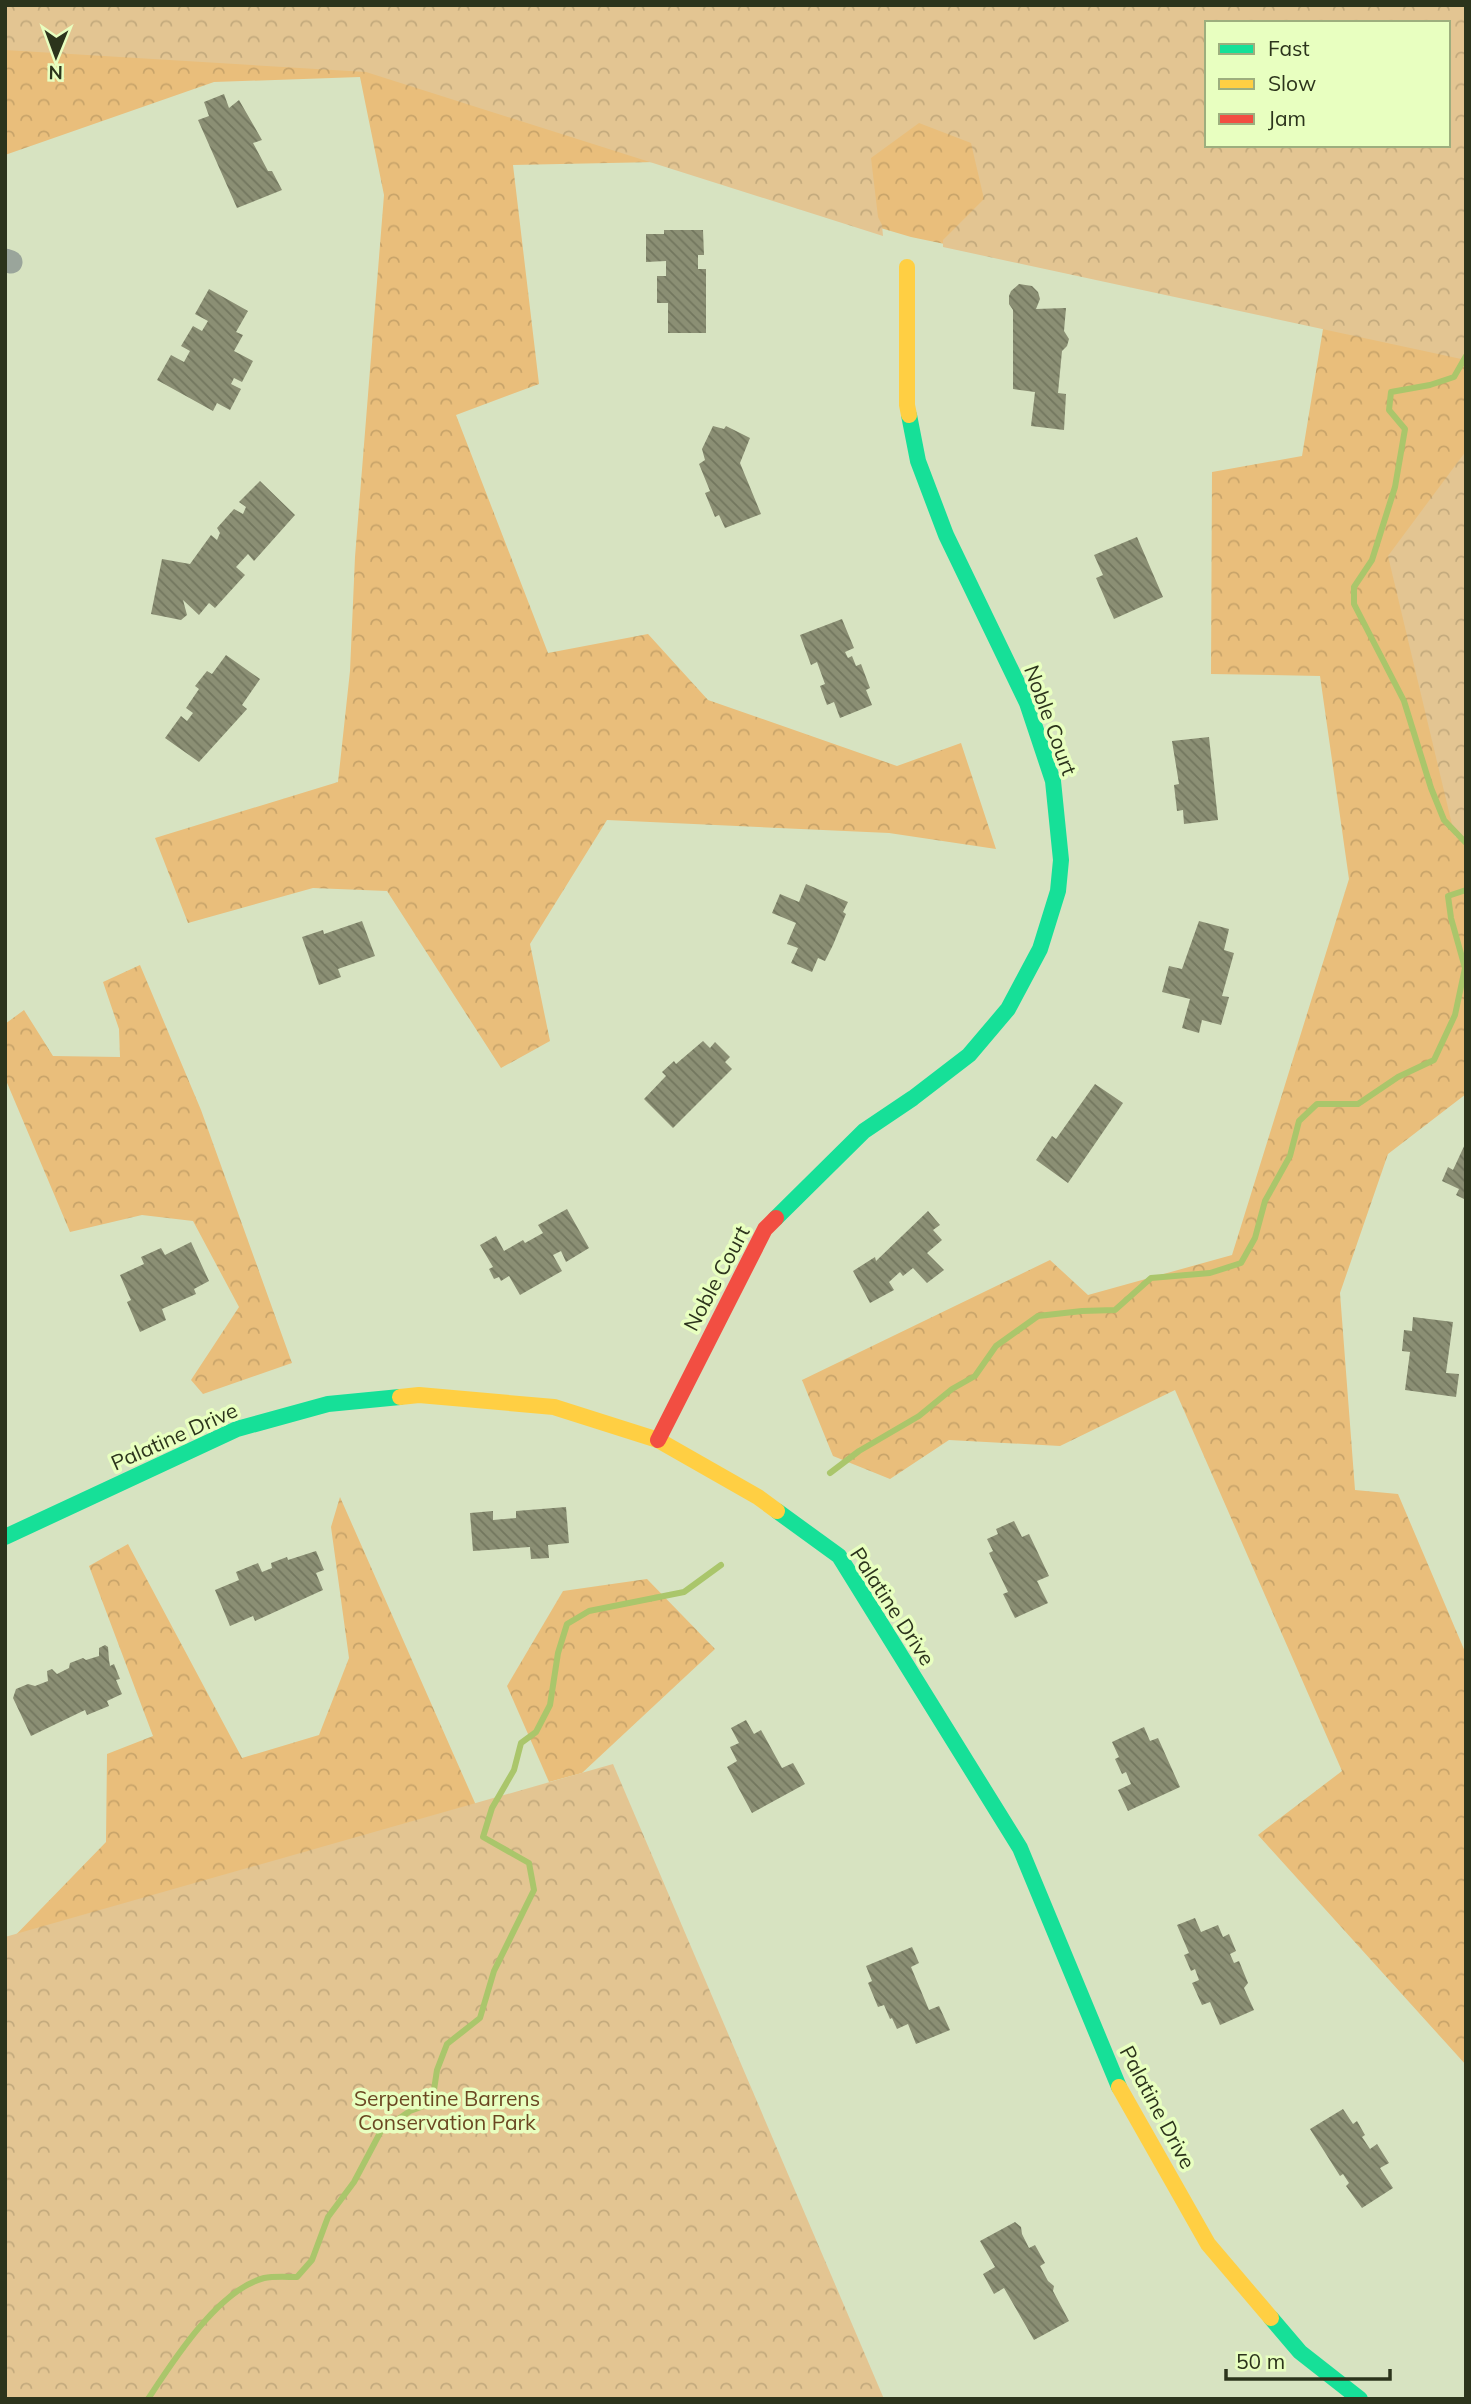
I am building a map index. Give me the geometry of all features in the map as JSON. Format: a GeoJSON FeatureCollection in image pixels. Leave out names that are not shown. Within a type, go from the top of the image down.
{"type":"FeatureCollection","features":[{"type":"Feature","properties":{"kind":"street","name":"Noble Court"},"geometry":{"type":"LineString","coordinates":[[658,1440],[765,1229],[864,1131],[969,1055],[1008,1009],[1040,949],[1058,891],[1061,860],[1053,781],[1027,704],[946,535],[918,461],[907,405],[907,267]]}},
{"type":"Feature","properties":{"kind":"street","name":"Palatine Drive"},"geometry":{"type":"LineString","coordinates":[[5,1536],[237,1429],[328,1404],[419,1395],[554,1407],[658,1440],[758,1497],[839,1556],[1020,1847],[1119,2087],[1208,2244],[1300,2352],[1360,2399]]}},
{"type":"Feature","properties":{"kind":"green space"},"geometry":{"type":"Polygon","coordinates":[[[5,5],[1466,5],[1466,1094],[1388,1154],[1340,1293],[1355,1490],[1398,1494],[1466,1654],[1466,2065],[1258,1835],[1342,1771],[1175,1390],[1060,1446],[949,1440],[890,1479],[833,1456],[802,1380],[1050,1260],[1088,1295],[1232,1255],[1349,879],[1320,676],[1211,674],[1212,472],[1302,456],[1324,323],[911,237],[657,162],[513,165],[539,384],[456,415],[548,653],[648,634],[708,700],[897,766],[961,743],[996,849],[889,833],[607,820],[530,944],[550,1041],[501,1068],[387,891],[313,888],[188,923],[155,838],[338,782],[350,671],[355,557],[384,195],[360,77],[214,82],[5,155],[5,5]]]}},
{"type":"Feature","properties":{"kind":"green space"},"geometry":{"type":"Polygon","coordinates":[[[5,5],[1466,5],[1466,360],[943,247],[943,240],[984,199],[971,143],[919,123],[871,158],[883,236],[366,72],[5,50],[5,5]]]}},
{"type":"Feature","properties":{"kind":"green space"},"geometry":{"type":"Polygon","coordinates":[[[1466,451],[1466,838],[1455,837],[1388,556],[1466,451]]]}},
{"type":"Feature","properties":{"kind":"green space"},"geometry":{"type":"Polygon","coordinates":[[[140,965],[201,1110],[292,1363],[203,1394],[191,1380],[239,1307],[193,1221],[142,1215],[70,1232],[5,1078],[5,1024],[24,1010],[53,1056],[120,1057],[119,1029],[103,982],[140,965]]]}},
{"type":"Feature","properties":{"kind":"green space"},"geometry":{"type":"Polygon","coordinates":[[[340,1497],[479,1812],[5,2399],[5,1946],[106,1842],[107,1754],[153,1736],[89,1566],[128,1544],[242,1758],[319,1735],[349,1658],[331,1527],[340,1497]]]}},
{"type":"Feature","properties":{"kind":"green space"},"geometry":{"type":"Polygon","coordinates":[[[647,1579],[715,1649],[582,1773],[549,1782],[507,1686],[563,1591],[647,1579]]]}},
{"type":"Feature","properties":{"kind":"green space","name":"Serpentine Barrens Conservation Park"},"geometry":{"type":"Polygon","coordinates":[[[613,1764],[884,2399],[5,2399],[5,1937],[613,1764]]]}},
{"type":"Feature","properties":{"kind":"building"},"geometry":{"type":"Polygon","coordinates":[[[224,94],[229,108],[239,100],[262,140],[253,143],[282,190],[237,208],[198,120],[209,116],[204,102],[224,94]]]}},
{"type":"Feature","properties":{"kind":"building"},"geometry":{"type":"Polygon","coordinates":[[[664,230],[703,230],[704,255],[698,255],[698,269],[706,269],[706,333],[668,333],[668,303],[657,303],[657,276],[666,276],[666,261],[646,262],[646,234],[664,234],[664,230]]]}},
{"type":"Feature","properties":{"kind":"building"},"geometry":{"type":"Polygon","coordinates":[[[1019,284],[1032,286],[1038,292],[1040,299],[1036,309],[1066,308],[1064,331],[1069,339],[1062,351],[1058,393],[1066,394],[1064,430],[1031,426],[1035,392],[1013,389],[1013,310],[1009,304],[1009,296],[1019,284]]]}},
{"type":"Feature","properties":{"kind":"building"},"geometry":{"type":"Polygon","coordinates":[[[209,289],[248,311],[236,332],[243,335],[234,351],[253,361],[242,382],[234,378],[231,384],[241,389],[230,410],[217,403],[213,411],[157,380],[171,355],[184,362],[190,351],[181,346],[193,326],[202,331],[208,321],[195,314],[209,289]]]}},
{"type":"Feature","properties":{"kind":"building"},"geometry":{"type":"Polygon","coordinates":[[[713,426],[724,429],[726,426],[750,438],[740,463],[761,514],[725,528],[719,515],[715,517],[705,493],[710,491],[699,464],[705,460],[702,449],[713,426]]]}},
{"type":"Feature","properties":{"kind":"building"},"geometry":{"type":"Polygon","coordinates":[[[260,481],[295,515],[254,561],[248,554],[236,567],[245,575],[215,608],[209,603],[199,615],[183,600],[187,615],[181,620],[151,614],[162,559],[190,564],[211,535],[217,540],[220,533],[217,528],[234,509],[243,514],[246,507],[239,502],[260,481]]]}},
{"type":"Feature","properties":{"kind":"building"},"geometry":{"type":"Polygon","coordinates":[[[1137,537],[1163,597],[1114,619],[1096,578],[1103,575],[1094,555],[1137,537]]]}},
{"type":"Feature","properties":{"kind":"building"},"geometry":{"type":"Polygon","coordinates":[[[842,619],[854,648],[845,652],[848,658],[852,656],[856,666],[861,664],[870,688],[866,690],[872,705],[840,718],[834,702],[827,705],[820,686],[825,684],[817,662],[811,665],[800,635],[842,619]]]}},
{"type":"Feature","properties":{"kind":"building"},"geometry":{"type":"Polygon","coordinates":[[[226,655],[260,679],[242,705],[247,709],[199,762],[165,738],[181,716],[187,721],[193,713],[186,708],[199,689],[195,686],[207,671],[212,674],[226,655]]]}},
{"type":"Feature","properties":{"kind":"building"},"geometry":{"type":"Polygon","coordinates":[[[1209,737],[1218,820],[1184,824],[1183,810],[1177,811],[1174,785],[1179,784],[1172,741],[1209,737]]]}},
{"type":"Feature","properties":{"kind":"building"},"geometry":{"type":"Polygon","coordinates":[[[806,884],[848,902],[843,912],[846,914],[825,961],[818,958],[812,972],[791,963],[798,948],[787,944],[796,923],[772,913],[780,894],[799,902],[806,884]]]}},
{"type":"Feature","properties":{"kind":"building"},"geometry":{"type":"Polygon","coordinates":[[[362,921],[375,956],[338,969],[341,977],[319,985],[302,937],[323,930],[324,934],[362,921]]]}},
{"type":"Feature","properties":{"kind":"building"},"geometry":{"type":"Polygon","coordinates":[[[1199,921],[1229,929],[1224,950],[1234,953],[1222,996],[1229,997],[1221,1025],[1202,1020],[1199,1033],[1182,1028],[1190,999],[1162,992],[1169,966],[1182,969],[1199,921]]]}},
{"type":"Feature","properties":{"kind":"building"},"geometry":{"type":"Polygon","coordinates":[[[703,1041],[710,1048],[715,1042],[730,1057],[725,1062],[732,1069],[673,1128],[644,1099],[666,1076],[662,1072],[703,1041]]]}},
{"type":"Feature","properties":{"kind":"building"},"geometry":{"type":"Polygon","coordinates":[[[1095,1084],[1123,1103],[1068,1183],[1036,1160],[1052,1136],[1056,1139],[1095,1084]]]}},
{"type":"Feature","properties":{"kind":"building"},"geometry":{"type":"Polygon","coordinates":[[[1466,1142],[1466,1200],[1456,1195],[1459,1189],[1442,1181],[1448,1167],[1453,1170],[1466,1142]]]}},
{"type":"Feature","properties":{"kind":"building"},"geometry":{"type":"Polygon","coordinates":[[[567,1209],[589,1248],[566,1262],[561,1251],[553,1255],[562,1271],[520,1295],[509,1276],[501,1281],[499,1277],[494,1279],[489,1269],[493,1267],[480,1245],[496,1236],[504,1251],[523,1240],[525,1243],[543,1233],[538,1225],[567,1209]]]}},
{"type":"Feature","properties":{"kind":"building"},"geometry":{"type":"Polygon","coordinates":[[[928,1211],[940,1225],[933,1230],[942,1240],[927,1253],[944,1270],[927,1283],[913,1268],[903,1276],[900,1272],[889,1282],[894,1290],[870,1303],[853,1271],[875,1257],[876,1261],[928,1211]]]}},
{"type":"Feature","properties":{"kind":"building"},"geometry":{"type":"Polygon","coordinates":[[[191,1242],[209,1281],[194,1289],[196,1294],[162,1309],[166,1320],[140,1332],[127,1302],[131,1300],[120,1275],[144,1264],[141,1257],[161,1248],[165,1255],[191,1242]]]}},
{"type":"Feature","properties":{"kind":"building"},"geometry":{"type":"Polygon","coordinates":[[[1413,1317],[1453,1322],[1446,1373],[1459,1374],[1456,1397],[1405,1390],[1410,1352],[1402,1351],[1404,1330],[1412,1331],[1413,1317]]]}},
{"type":"Feature","properties":{"kind":"building"},"geometry":{"type":"Polygon","coordinates":[[[566,1507],[569,1543],[548,1545],[549,1558],[531,1559],[530,1547],[473,1551],[470,1513],[493,1511],[493,1520],[516,1518],[516,1511],[566,1507]]]}},
{"type":"Feature","properties":{"kind":"building"},"geometry":{"type":"Polygon","coordinates":[[[1014,1521],[1022,1537],[1029,1534],[1049,1576],[1037,1581],[1048,1603],[1015,1618],[1003,1594],[1008,1592],[989,1553],[993,1551],[987,1539],[998,1534],[996,1529],[1014,1521]]]}},
{"type":"Feature","properties":{"kind":"building"},"geometry":{"type":"Polygon","coordinates":[[[316,1551],[324,1570],[316,1573],[323,1590],[255,1621],[253,1616],[230,1626],[215,1590],[239,1580],[236,1572],[258,1563],[262,1572],[272,1568],[271,1563],[316,1551]]]}},
{"type":"Feature","properties":{"kind":"building"},"geometry":{"type":"Polygon","coordinates":[[[105,1645],[108,1647],[110,1666],[114,1664],[120,1679],[116,1680],[122,1694],[107,1701],[109,1706],[87,1715],[85,1710],[31,1736],[13,1698],[16,1689],[48,1681],[47,1671],[52,1669],[57,1674],[69,1668],[70,1663],[99,1656],[99,1648],[105,1645]]]}},
{"type":"Feature","properties":{"kind":"building"},"geometry":{"type":"Polygon","coordinates":[[[746,1720],[754,1734],[761,1730],[782,1768],[793,1763],[805,1784],[752,1813],[727,1767],[737,1761],[730,1747],[739,1743],[731,1728],[746,1720]]]}},
{"type":"Feature","properties":{"kind":"building"},"geometry":{"type":"Polygon","coordinates":[[[1144,1727],[1150,1741],[1158,1738],[1180,1787],[1128,1811],[1118,1790],[1131,1784],[1126,1772],[1122,1774],[1115,1759],[1119,1757],[1112,1742],[1144,1727]]]}},
{"type":"Feature","properties":{"kind":"building"},"geometry":{"type":"Polygon","coordinates":[[[1195,1918],[1201,1932],[1218,1925],[1223,1937],[1229,1934],[1236,1951],[1230,1954],[1234,1963],[1239,1961],[1248,1983],[1244,1988],[1254,2010],[1220,2025],[1210,2002],[1202,2005],[1192,1983],[1199,1980],[1195,1969],[1191,1971],[1184,1955],[1189,1953],[1177,1925],[1195,1918]]]}},
{"type":"Feature","properties":{"kind":"building"},"geometry":{"type":"Polygon","coordinates":[[[912,1947],[919,1963],[911,1967],[929,2010],[939,2006],[950,2030],[916,2044],[908,2024],[897,2029],[884,2005],[878,2007],[868,1983],[872,1981],[866,1966],[912,1947]]]}},
{"type":"Feature","properties":{"kind":"building"},"geometry":{"type":"Polygon","coordinates":[[[1343,2109],[1353,2124],[1357,2121],[1365,2135],[1362,2137],[1370,2149],[1377,2144],[1389,2163],[1380,2168],[1393,2188],[1362,2208],[1346,2186],[1349,2183],[1343,2174],[1340,2176],[1310,2129],[1343,2109]]]}},
{"type":"Feature","properties":{"kind":"building"},"geometry":{"type":"Polygon","coordinates":[[[1015,2222],[1021,2227],[1029,2248],[1035,2245],[1045,2263],[1040,2266],[1054,2286],[1053,2291],[1069,2321],[1034,2340],[1004,2288],[994,2294],[983,2274],[995,2267],[980,2241],[1015,2222]]]}},
{"type":"Feature","properties":{"kind":"waterway"},"geometry":{"type":"LineString","coordinates":[[1466,356],[1454,377],[1430,385],[1391,392],[1389,410],[1405,429],[1395,487],[1372,560],[1354,587],[1354,604],[1404,701],[1431,788],[1444,820],[1466,843]]}},
{"type":"Feature","properties":{"kind":"waterway"},"geometry":{"type":"LineString","coordinates":[[830,1473],[859,1451],[919,1416],[952,1389],[975,1376],[996,1346],[1038,1316],[1115,1310],[1151,1278],[1210,1273],[1241,1263],[1255,1238],[1265,1201],[1290,1156],[1299,1121],[1317,1104],[1358,1104],[1398,1077],[1434,1060],[1455,1015],[1465,968],[1451,918],[1448,896],[1466,890]]}},
{"type":"Feature","properties":{"kind":"waterway"},"geometry":{"type":"LineString","coordinates":[[148,2399],[198,2329],[230,2297],[247,2285],[264,2278],[297,2277],[312,2260],[328,2217],[354,2182],[381,2131],[410,2111],[432,2103],[437,2070],[447,2044],[480,2018],[494,1971],[534,1890],[529,1863],[483,1837],[492,1808],[514,1770],[521,1743],[536,1732],[550,1705],[558,1653],[567,1624],[589,1611],[684,1592],[721,1565]]}},
{"type":"Feature","properties":{"kind":"traffic: fast"},"geometry":{"type":"LineString","coordinates":[[776,1218],[864,1131],[969,1055],[1008,1009],[1040,949],[1058,891],[1061,860],[1053,781],[1027,703],[946,535],[918,461],[909,415]]}},
{"type":"Feature","properties":{"kind":"traffic: fast"},"geometry":{"type":"LineString","coordinates":[[5,1537],[237,1429],[328,1404],[400,1397]]}},
{"type":"Feature","properties":{"kind":"traffic: fast"},"geometry":{"type":"LineString","coordinates":[[777,1511],[839,1556],[1020,1848],[1119,2087]]}},
{"type":"Feature","properties":{"kind":"traffic: fast"},"geometry":{"type":"LineString","coordinates":[[1271,2318],[1300,2352],[1360,2399]]}},
{"type":"Feature","properties":{"kind":"traffic: slow"},"geometry":{"type":"LineString","coordinates":[[907,267],[909,415]]}},
{"type":"Feature","properties":{"kind":"traffic: slow"},"geometry":{"type":"LineString","coordinates":[[400,1397],[419,1395],[554,1407],[658,1440],[758,1497],[777,1511]]}},
{"type":"Feature","properties":{"kind":"traffic: slow"},"geometry":{"type":"LineString","coordinates":[[1119,2087],[1208,2244],[1271,2318]]}},
{"type":"Feature","properties":{"kind":"traffic: jam"},"geometry":{"type":"LineString","coordinates":[[658,1440],[765,1229],[776,1218]]}}]}
